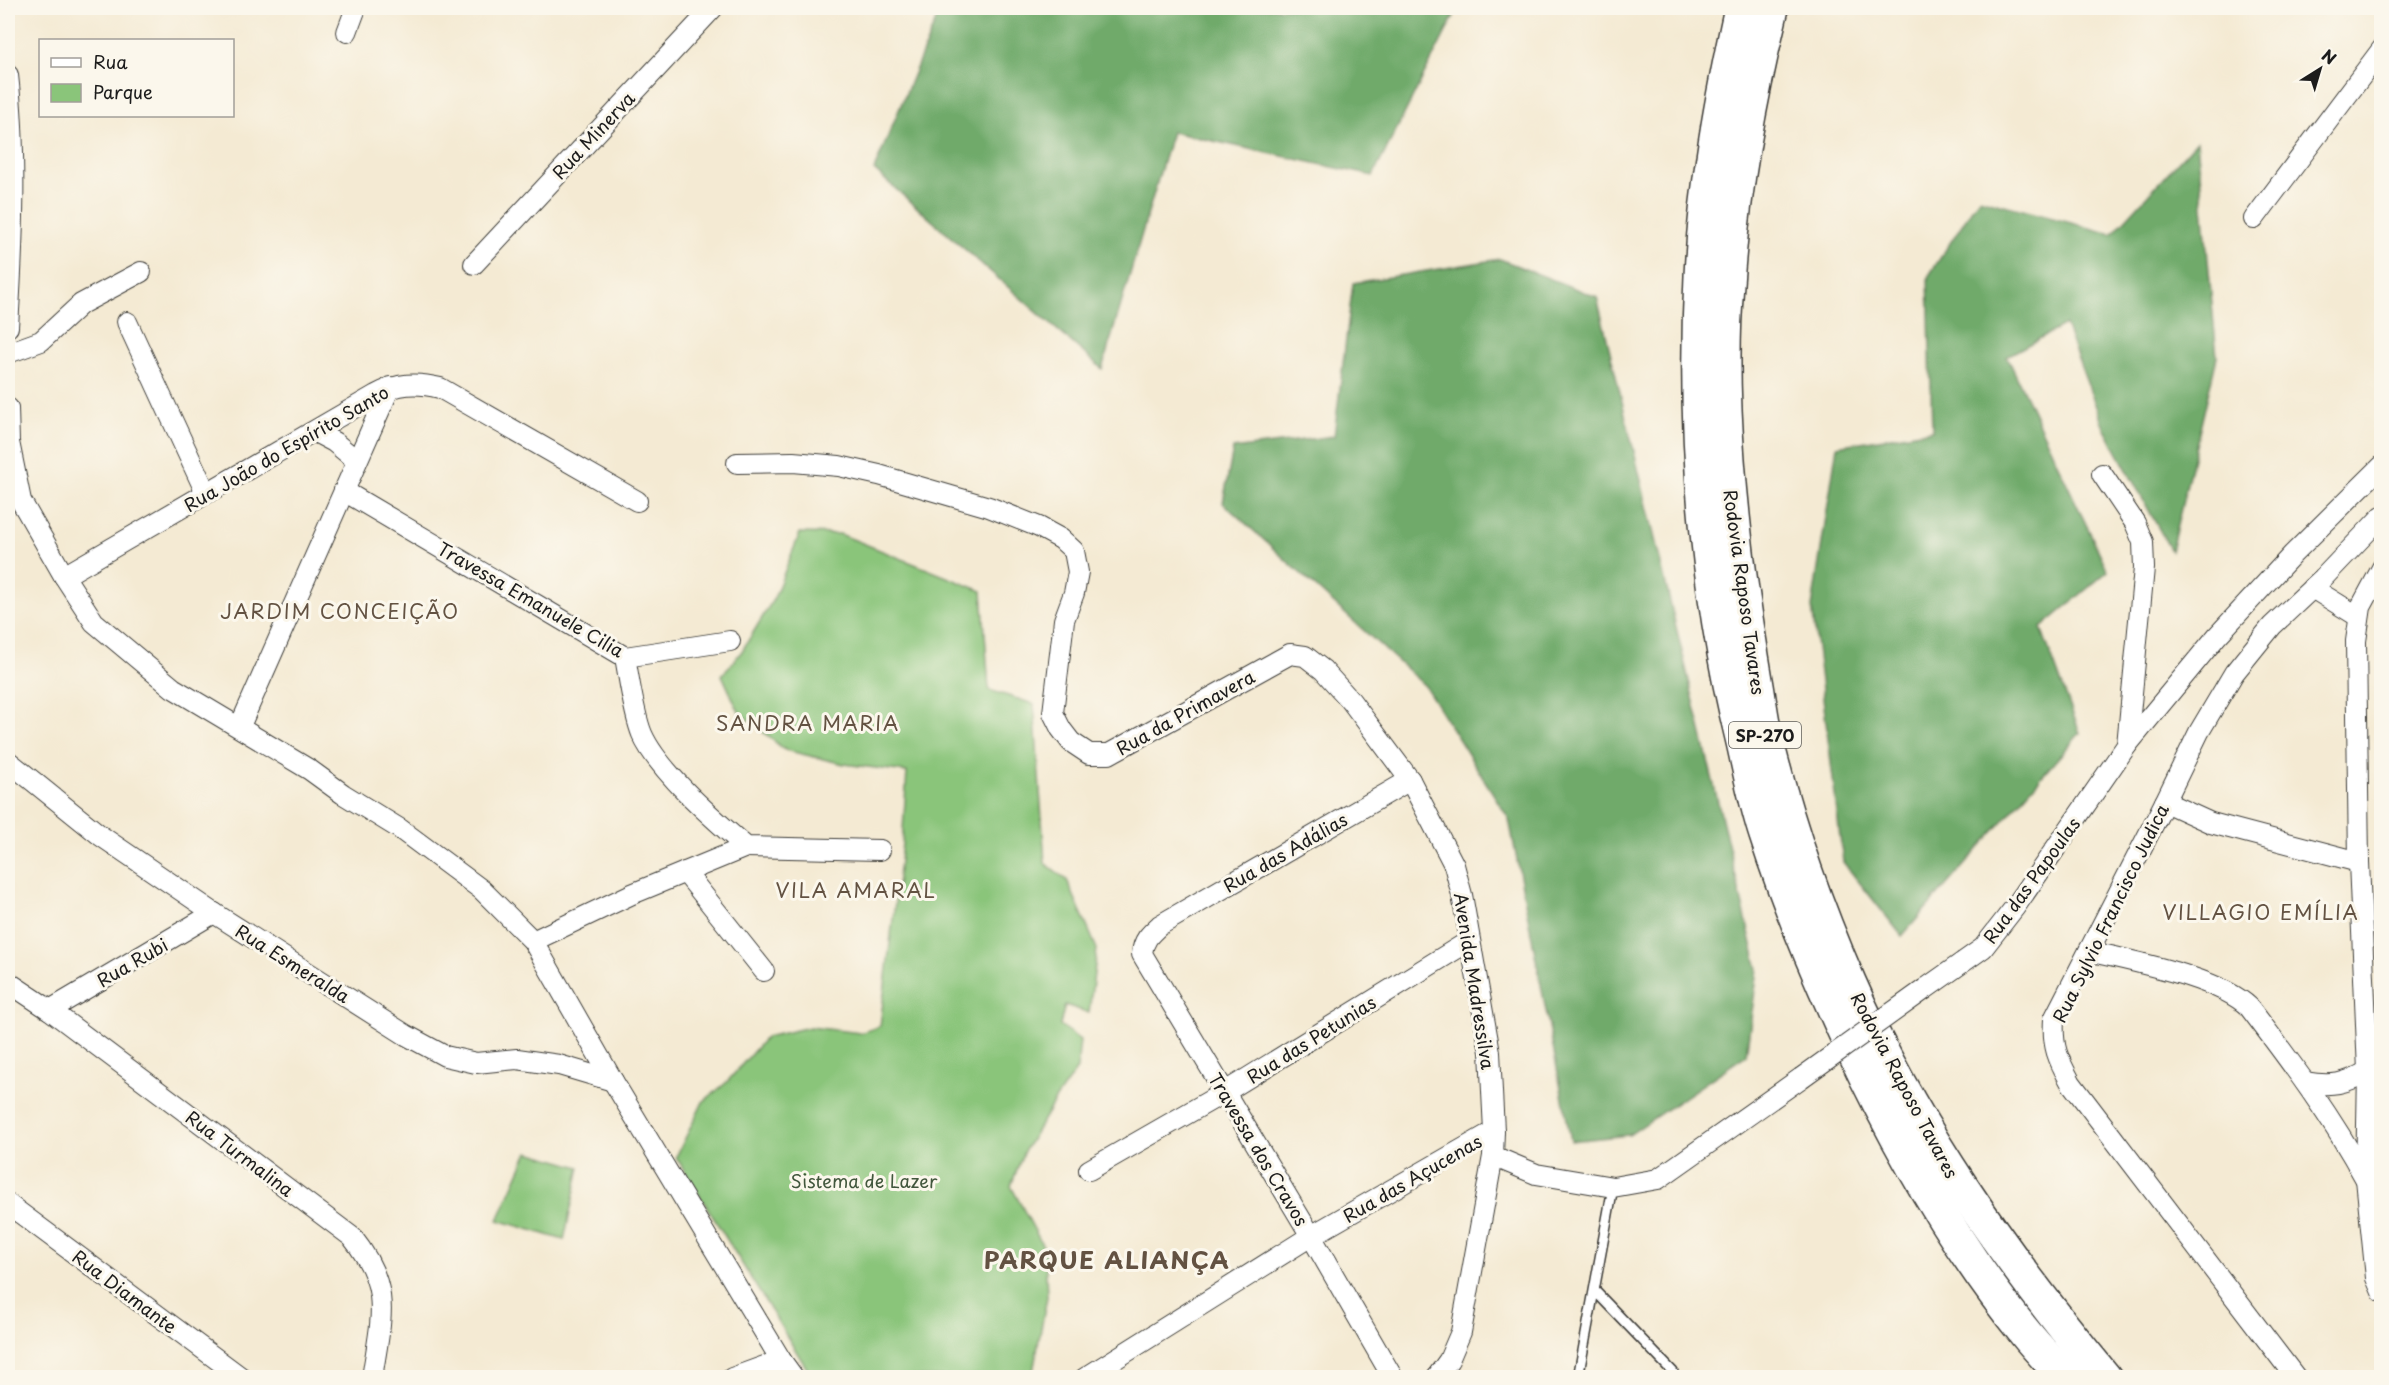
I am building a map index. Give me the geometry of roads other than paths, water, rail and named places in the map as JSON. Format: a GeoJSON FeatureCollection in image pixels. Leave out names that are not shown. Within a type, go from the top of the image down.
{"type":"FeatureCollection","features":[{"type":"Feature","properties":{"kind":"highway","name":"Rodovia Raposo Tavares"},"geometry":{"type":"LineString","coordinates":[[1741,8],[1726,77],[1708,194],[1701,274],[1698,389],[1702,483],[1710,575],[1729,688],[1765,833],[1818,976],[1881,1108],[1960,1242],[2026,1334],[2065,1377]]}},
{"type":"Feature","properties":{"kind":"highway","name":"Rodovia Raposo Tavares"},"geometry":{"type":"LineString","coordinates":[[1772,8],[1756,74],[1737,184],[1726,286],[1725,386],[1729,480],[1742,603],[1767,743],[1801,857],[1850,984],[1895,1074],[1958,1184],[2048,1309],[2105,1377]]}},
{"type":"Feature","properties":{"kind":"street"},"geometry":{"type":"LineString","coordinates":[[347,32],[357,8]]}},
{"type":"Feature","properties":{"kind":"street","name":"Rua Minerva"},"geometry":{"type":"LineString","coordinates":[[474,264],[713,8]]}},
{"type":"Feature","properties":{"kind":"street"},"geometry":{"type":"LineString","coordinates":[[2254,219],[2382,49]]}},
{"type":"Feature","properties":{"kind":"street"},"geometry":{"type":"LineString","coordinates":[[8,75],[11,108],[12,240],[8,327]]}},
{"type":"Feature","properties":{"kind":"street"},"geometry":{"type":"LineString","coordinates":[[8,353],[40,341],[81,304],[141,272]]}},
{"type":"Feature","properties":{"kind":"street"},"geometry":{"type":"LineString","coordinates":[[127,322],[206,493]]}},
{"type":"Feature","properties":{"kind":"street","name":"Rua João do Espírito Santo"},"geometry":{"type":"LineString","coordinates":[[64,576],[390,387],[420,383],[440,388],[637,501]]}},
{"type":"Feature","properties":{"kind":"street"},"geometry":{"type":"LineString","coordinates":[[240,726],[390,387]]}},
{"type":"Feature","properties":{"kind":"street"},"geometry":{"type":"LineString","coordinates":[[8,408],[14,506],[94,622],[173,688],[240,726],[400,828],[482,890],[533,941],[613,1081],[794,1377]]}},
{"type":"Feature","properties":{"kind":"street"},"geometry":{"type":"LineString","coordinates":[[315,432],[334,442],[357,461]]}},
{"type":"Feature","properties":{"kind":"street","name":"Rua da Primavera"},"geometry":{"type":"LineString","coordinates":[[737,463],[792,462],[839,466],[989,507],[1039,526],[1061,539],[1074,551],[1078,572],[1074,593],[1064,620],[1053,713],[1071,742],[1089,753],[1109,754],[1277,660]]}},
{"type":"Feature","properties":{"kind":"street","name":"Rua das Papoulas"},"geometry":{"type":"LineString","coordinates":[[1493,1156],[1536,1174],[1613,1187],[1658,1179],[1983,948],[2015,907],[2127,745],[2217,636],[2293,554],[2382,466]]}},
{"type":"Feature","properties":{"kind":"street"},"geometry":{"type":"LineString","coordinates":[[2102,474],[2135,523],[2143,542],[2144,579],[2127,745]]}},
{"type":"Feature","properties":{"kind":"street","name":"Travessa Emanuele Cilia"},"geometry":{"type":"LineString","coordinates":[[344,490],[624,657],[730,641]]}},
{"type":"Feature","properties":{"kind":"street","name":"Rua Sylvio Francisco Judica"},"geometry":{"type":"LineString","coordinates":[[2296,1377],[2071,1083],[2056,1056],[2053,1036],[2054,1019],[2199,732],[2234,674],[2272,626],[2382,516]]}},
{"type":"Feature","properties":{"kind":"street"},"geometry":{"type":"LineString","coordinates":[[2382,568],[2361,607],[2356,641],[2359,862],[2368,1071],[2366,1179],[2376,1278],[2382,1292]]}},
{"type":"Feature","properties":{"kind":"street"},"geometry":{"type":"LineString","coordinates":[[2312,588],[2359,617]]}},
{"type":"Feature","properties":{"kind":"street","name":"Avenida Madressilva"},"geometry":{"type":"LineString","coordinates":[[1277,660],[1290,654],[1305,656],[1323,670],[1352,701],[1410,780],[1454,864],[1462,895],[1490,1052],[1493,1156],[1461,1332],[1449,1360],[1436,1377]]}},
{"type":"Feature","properties":{"kind":"street"},"geometry":{"type":"LineString","coordinates":[[624,657],[642,734],[659,761],[706,811],[746,847]]}},
{"type":"Feature","properties":{"kind":"street","name":"Rua Esmeralda"},"geometry":{"type":"LineString","coordinates":[[8,761],[101,836],[214,913],[406,1035],[445,1056],[476,1063],[517,1059],[559,1065],[613,1081]]}},
{"type":"Feature","properties":{"kind":"street","name":"Rua das Adálias"},"geometry":{"type":"LineString","coordinates":[[1160,925],[1410,780]]}},
{"type":"Feature","properties":{"kind":"street"},"geometry":{"type":"LineString","coordinates":[[2165,802],[2211,823],[2359,862]]}},
{"type":"Feature","properties":{"kind":"street"},"geometry":{"type":"LineString","coordinates":[[533,941],[746,847],[880,850]]}},
{"type":"Feature","properties":{"kind":"street"},"geometry":{"type":"LineString","coordinates":[[685,872],[764,971]]}},
{"type":"Feature","properties":{"kind":"street","name":"Rua Rubi"},"geometry":{"type":"LineString","coordinates":[[50,1010],[214,913]]}},
{"type":"Feature","properties":{"kind":"street","name":"Travessa dos Cravos"},"geometry":{"type":"LineString","coordinates":[[1160,925],[1146,938],[1142,945],[1142,954],[1393,1377]]}},
{"type":"Feature","properties":{"kind":"street","name":"Rua das Petunias"},"geometry":{"type":"LineString","coordinates":[[1089,1170],[1225,1092],[1469,941]]}},
{"type":"Feature","properties":{"kind":"street"},"geometry":{"type":"LineString","coordinates":[[2089,951],[2210,983],[2238,996],[2249,1007],[2305,1082],[2346,1142],[2366,1179]]}},
{"type":"Feature","properties":{"kind":"street","name":"Rua Turmalina"},"geometry":{"type":"LineString","coordinates":[[8,982],[50,1010],[351,1237],[367,1255],[379,1281],[382,1314],[372,1377]]}},
{"type":"Feature","properties":{"kind":"street"},"geometry":{"type":"LineString","coordinates":[[2305,1082],[2323,1085],[2348,1083],[2368,1071]]}},
{"type":"Feature","properties":{"kind":"street","name":"Rua das Açucenas"},"geometry":{"type":"LineString","coordinates":[[1085,1377],[1311,1236],[1494,1131]]}},
{"type":"Feature","properties":{"kind":"street","name":"Rua Diamante"},"geometry":{"type":"LineString","coordinates":[[8,1204],[242,1377]]}},
{"type":"Feature","properties":{"kind":"street"},"geometry":{"type":"LineString","coordinates":[[732,1377],[782,1360]]}},
{"type":"Feature","properties":{"kind":"lane"},"geometry":{"type":"LineString","coordinates":[[1578,1377],[1595,1292],[1601,1240],[1613,1187]]}},
{"type":"Feature","properties":{"kind":"lane"},"geometry":{"type":"LineString","coordinates":[[1595,1292],[1673,1372]]}},
{"type":"Feature","properties":{"kind":"district","name":"JARDIM CONCEIÇÃO"},"geometry":{"type":"Point","coordinates":[340,611]}},
{"type":"Feature","properties":{"kind":"district","name":"SANDRA MARIA"},"geometry":{"type":"Point","coordinates":[808,723]}},
{"type":"Feature","properties":{"kind":"district","name":"VILA AMARAL"},"geometry":{"type":"Point","coordinates":[856,890]}},
{"type":"Feature","properties":{"kind":"district","name":"VILLAGIO EMÍLIA"},"geometry":{"type":"Point","coordinates":[2261,912]}},
{"type":"Feature","properties":{"kind":"district","name":"PARQUE ALIANÇA"},"geometry":{"type":"Point","coordinates":[1107,1259]}},
{"type":"Feature","properties":{"kind":"park label","name":"Sistema de Lazer"},"geometry":{"type":"Point","coordinates":[864,1180]}}]}
